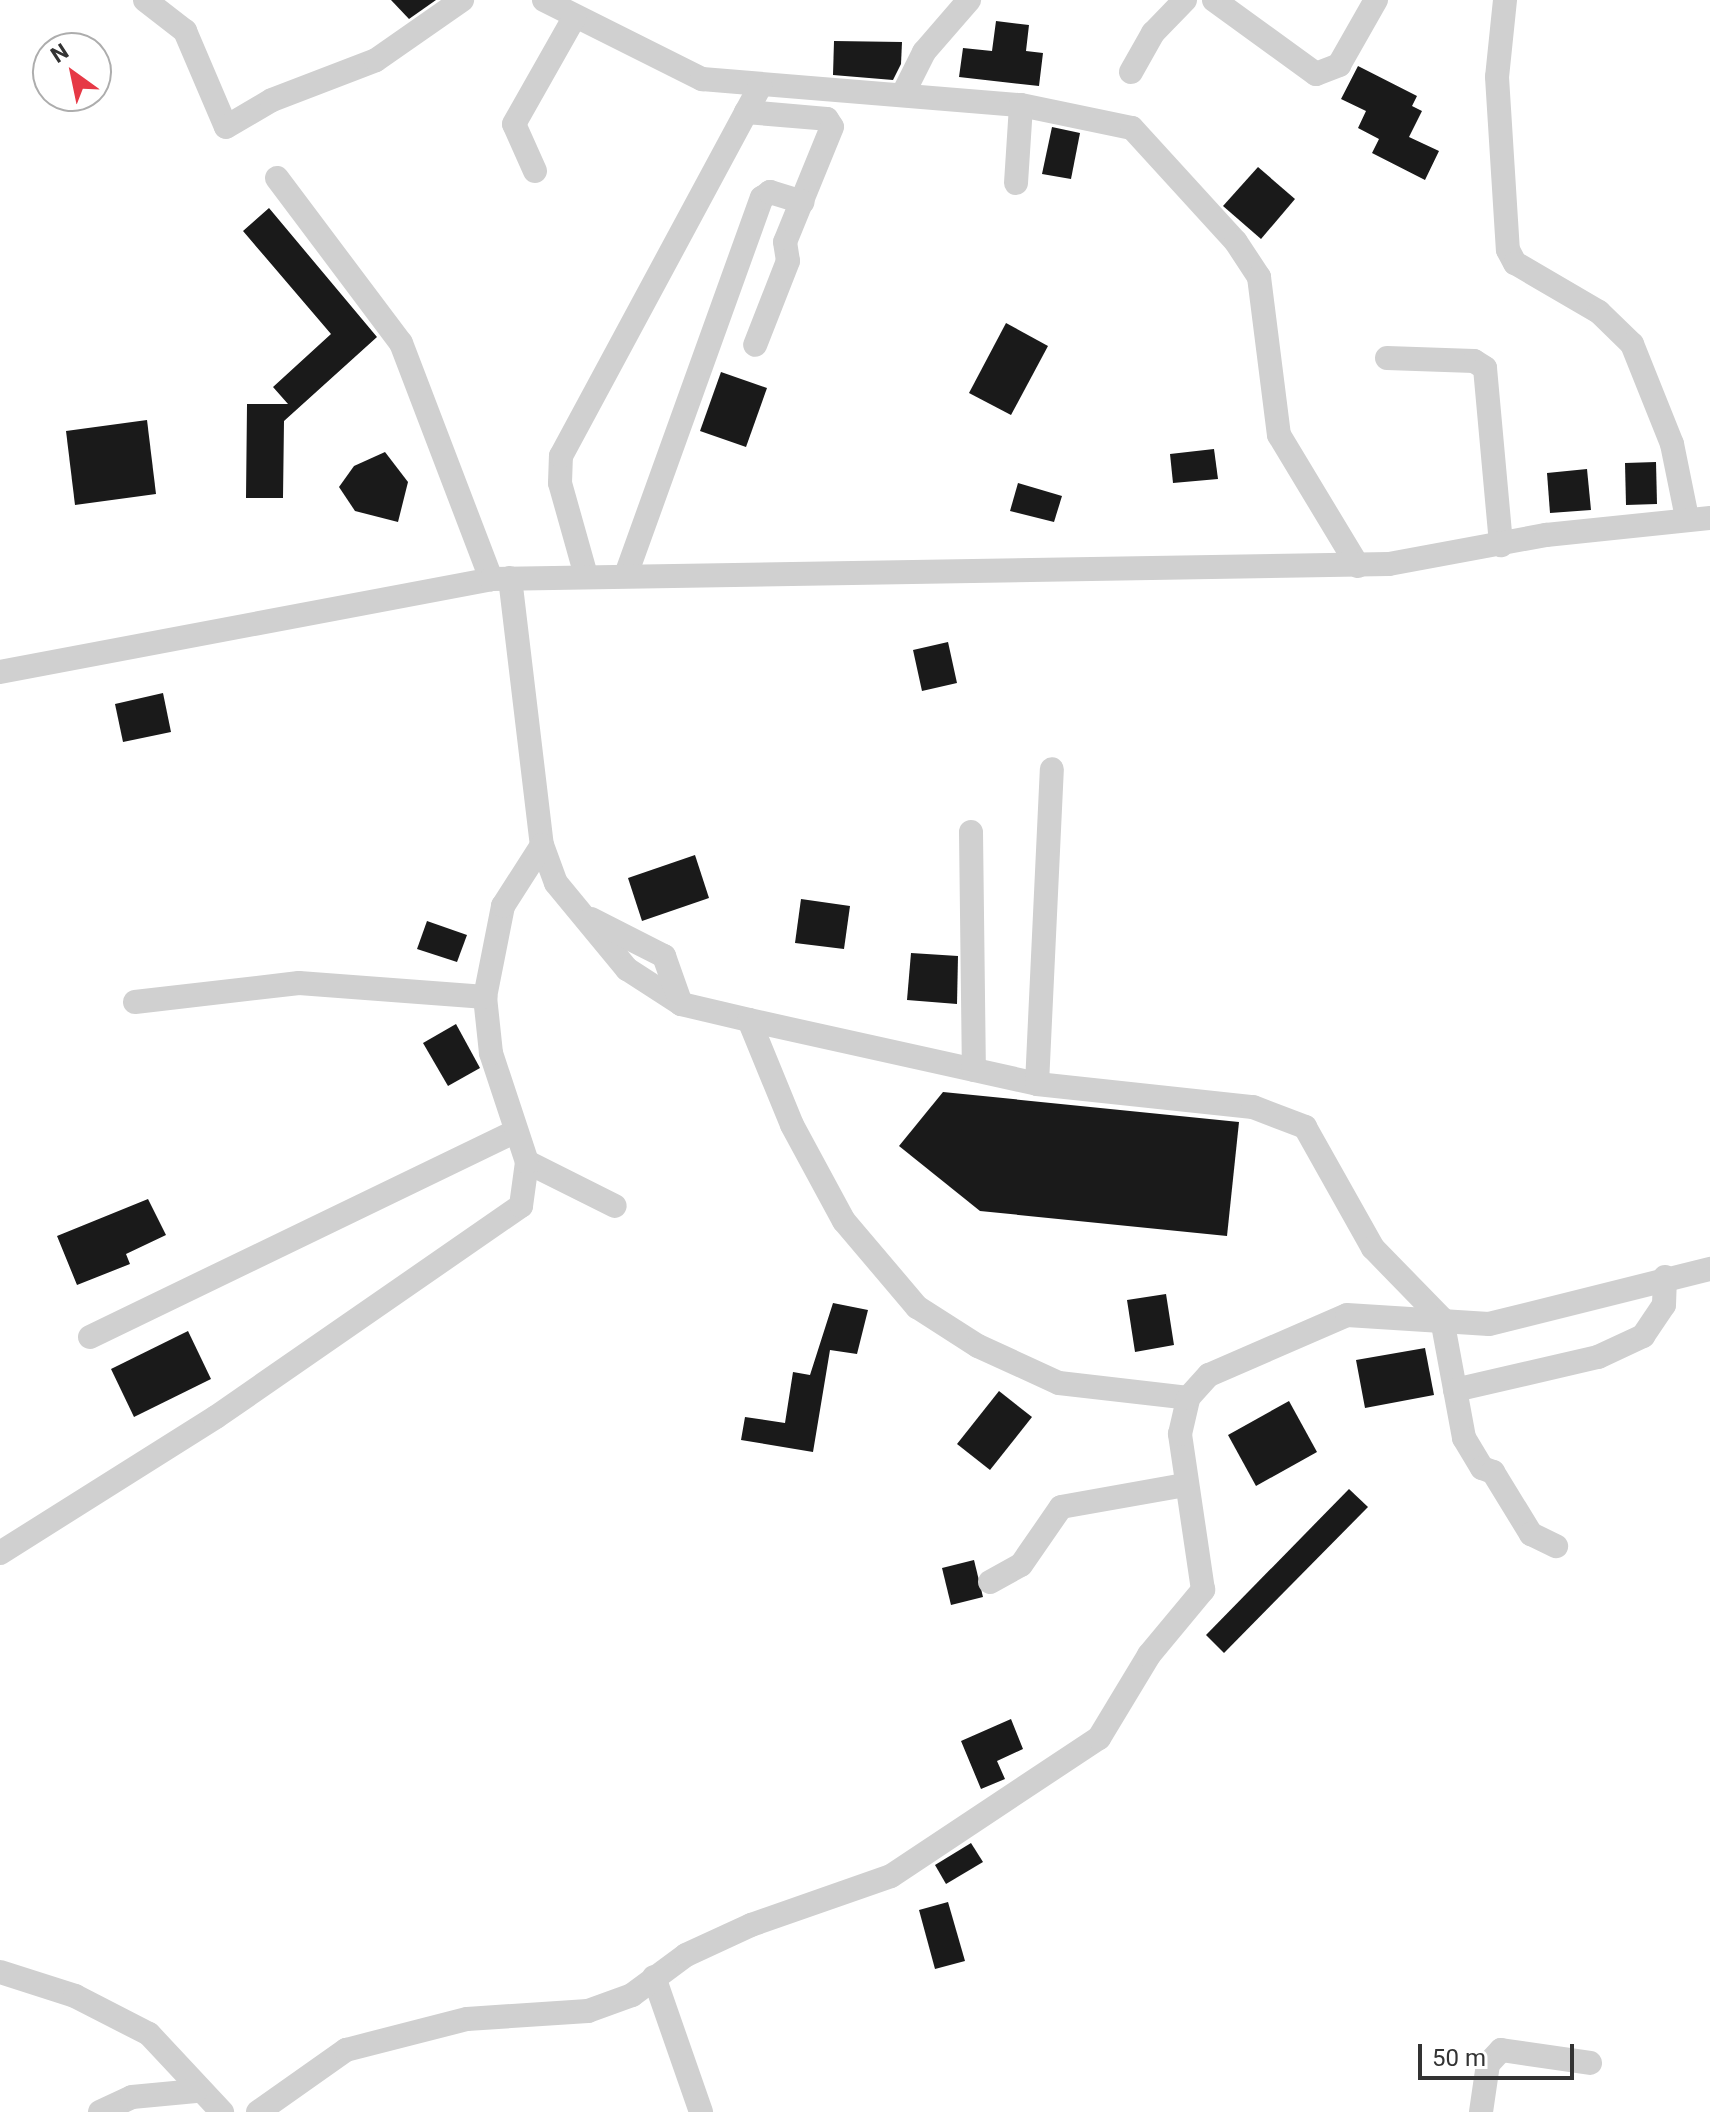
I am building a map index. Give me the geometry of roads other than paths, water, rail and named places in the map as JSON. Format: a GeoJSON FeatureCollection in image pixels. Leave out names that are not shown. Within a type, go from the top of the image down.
{"type":"FeatureCollection","features":[{"type":"Feature","properties":{"kind":"street"},"geometry":{"type":"LineString","coordinates":[[145,0],[185,31],[226,127],[272,100],[376,60],[462,0]]}},
{"type":"Feature","properties":{"kind":"street"},"geometry":{"type":"LineString","coordinates":[[544,0],[690,76],[760,86],[904,92],[1021,105],[1132,128],[1249,259],[1259,277],[1279,435],[1358,566]]}},
{"type":"Feature","properties":{"kind":"street"},"geometry":{"type":"LineString","coordinates":[[904,92],[924,52],[969,0]]}},
{"type":"Feature","properties":{"kind":"street"},"geometry":{"type":"LineString","coordinates":[[1131,72],[1185,0]]}},
{"type":"Feature","properties":{"kind":"street"},"geometry":{"type":"LineString","coordinates":[[1214,0],[1316,74],[1339,65],[1376,0]]}},
{"type":"Feature","properties":{"kind":"street"},"geometry":{"type":"LineString","coordinates":[[0,672],[501,578],[585,572],[1358,566],[1698,518],[1632,344],[1599,312],[1515,263],[1508,250],[1497,77],[1505,0]]}},
{"type":"Feature","properties":{"kind":"street"},"geometry":{"type":"LineString","coordinates":[[535,171],[514,124],[575,16]]}},
{"type":"Feature","properties":{"kind":"street"},"geometry":{"type":"LineString","coordinates":[[585,572],[560,483],[561,456],[760,86]]}},
{"type":"Feature","properties":{"kind":"street"},"geometry":{"type":"LineString","coordinates":[[1016,183],[1021,105]]}},
{"type":"Feature","properties":{"kind":"street"},"geometry":{"type":"LineString","coordinates":[[746,112],[831,123],[784,245],[783,271],[755,345]]}},
{"type":"Feature","properties":{"kind":"street"},"geometry":{"type":"LineString","coordinates":[[277,178],[401,343],[501,578],[542,845],[556,883],[591,919],[627,969],[681,1004],[749,1020],[1037,1084],[1253,1107],[1305,1127],[1373,1248],[1442,1319],[1464,1438],[1482,1468],[1493,1472],[1531,1534],[1556,1546]]}},
{"type":"Feature","properties":{"kind":"street"},"geometry":{"type":"LineString","coordinates":[[627,572],[766,192],[802,202]]}},
{"type":"Feature","properties":{"kind":"street"},"geometry":{"type":"LineString","coordinates":[[739,259],[783,271]]}},
{"type":"Feature","properties":{"kind":"street"},"geometry":{"type":"LineString","coordinates":[[1387,358],[1474,361],[1485,368],[1501,545]]}},
{"type":"Feature","properties":{"kind":"street"},"geometry":{"type":"LineString","coordinates":[[1037,1084],[1052,769]]}},
{"type":"Feature","properties":{"kind":"street"},"geometry":{"type":"LineString","coordinates":[[971,832],[974,1070]]}},
{"type":"Feature","properties":{"kind":"street"},"geometry":{"type":"LineString","coordinates":[[0,1553],[503,1223],[525,1199],[527,1162],[491,1053],[485,997],[503,906],[542,845]]}},
{"type":"Feature","properties":{"kind":"street"},"geometry":{"type":"LineString","coordinates":[[591,919],[664,956],[681,1004]]}},
{"type":"Feature","properties":{"kind":"street"},"geometry":{"type":"LineString","coordinates":[[135,1002],[299,983],[485,997]]}},
{"type":"Feature","properties":{"kind":"street"},"geometry":{"type":"LineString","coordinates":[[749,1020],[792,1125],[844,1221],[917,1307],[978,1346],[1059,1383],[1188,1398]]}},
{"type":"Feature","properties":{"kind":"street"},"geometry":{"type":"LineString","coordinates":[[90,1337],[516,1131]]}},
{"type":"Feature","properties":{"kind":"street"},"geometry":{"type":"LineString","coordinates":[[527,1162],[615,1206]]}},
{"type":"Feature","properties":{"kind":"street"},"geometry":{"type":"LineString","coordinates":[[258,2112],[346,2050],[467,2019],[588,2011],[632,1995],[654,1977],[751,1925],[891,1876],[1099,1738],[1149,1655],[1203,1590],[1184,1485],[1180,1434],[1188,1398],[1209,1375],[1320,1322],[1368,1314],[1489,1324],[1540,1317],[1665,1277],[1710,1269]]}},
{"type":"Feature","properties":{"kind":"street"},"geometry":{"type":"LineString","coordinates":[[1455,1390],[1598,1357],[1643,1336],[1664,1305],[1665,1277]]}},
{"type":"Feature","properties":{"kind":"street"},"geometry":{"type":"LineString","coordinates":[[990,1582],[1021,1565],[1061,1507],[1184,1485]]}},
{"type":"Feature","properties":{"kind":"street"},"geometry":{"type":"LineString","coordinates":[[0,1972],[129,2022],[172,2054],[196,2091],[222,2112]]}},
{"type":"Feature","properties":{"kind":"street"},"geometry":{"type":"LineString","coordinates":[[654,1977],[701,2112]]}},
{"type":"Feature","properties":{"kind":"street"},"geometry":{"type":"LineString","coordinates":[[1481,2112],[1488,2064],[1501,2050],[1590,2063]]}},
{"type":"Feature","properties":{"kind":"street"},"geometry":{"type":"LineString","coordinates":[[100,2112],[132,2097],[196,2091]]}}]}
